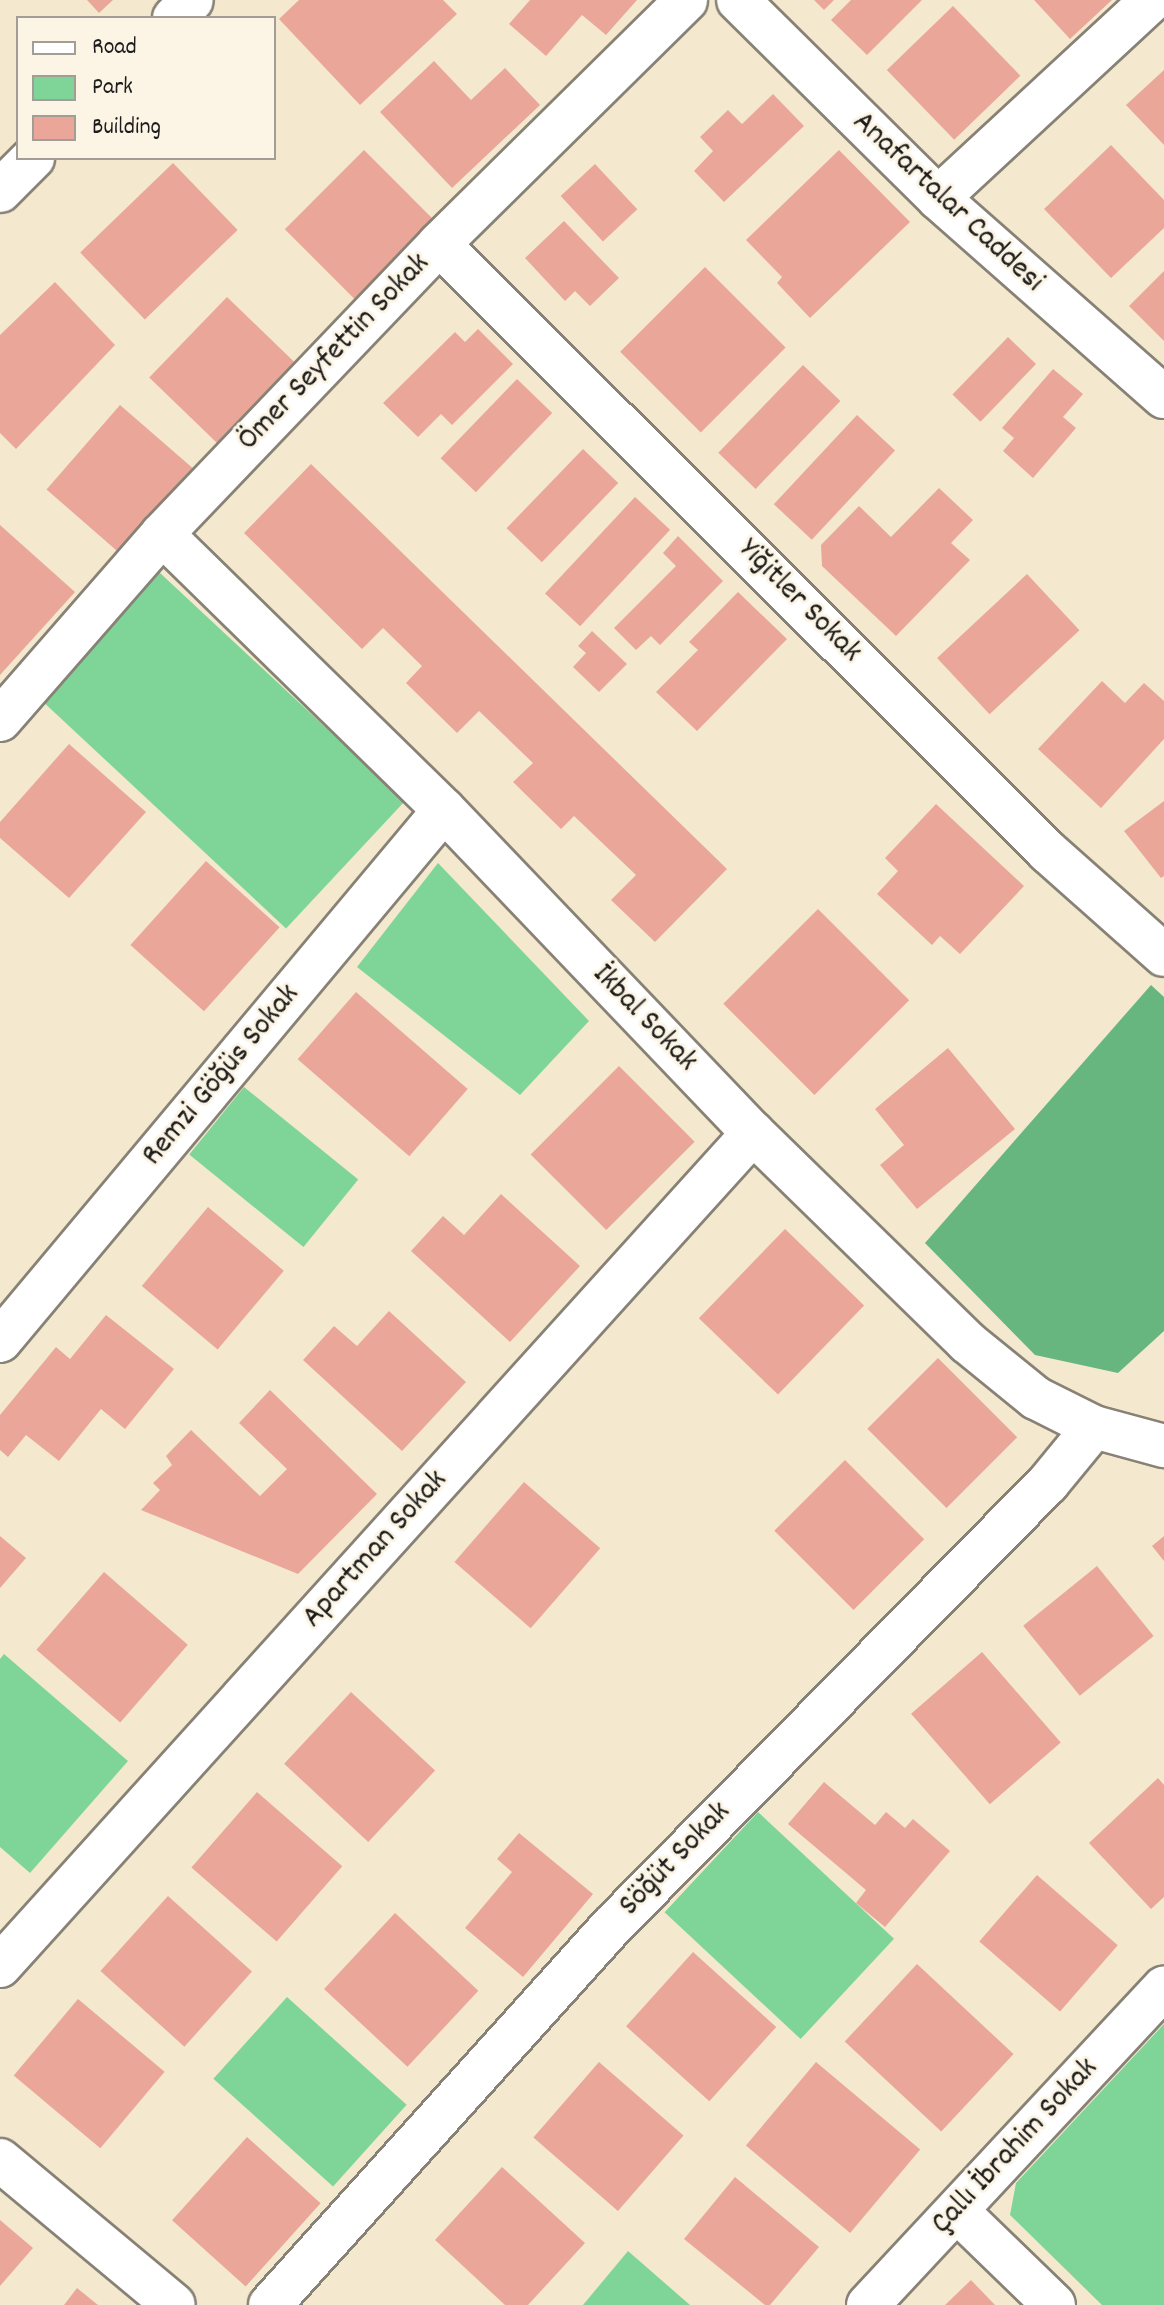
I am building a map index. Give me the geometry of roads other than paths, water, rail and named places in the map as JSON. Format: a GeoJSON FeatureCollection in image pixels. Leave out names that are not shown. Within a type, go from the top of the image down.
{"type":"FeatureCollection","features":[{"type":"Feature","properties":{"kind":"street"},"geometry":{"type":"LineString","coordinates":[[176,16],[192,0]]}},
{"type":"Feature","properties":{"kind":"street","name":"Ömer Seyfettin Sokak"},"geometry":{"type":"LineString","coordinates":[[0,720],[162,534],[439,244],[686,0]]}},
{"type":"Feature","properties":{"kind":"street","name":"Anafartalar Caddesi"},"geometry":{"type":"LineString","coordinates":[[738,0],[938,198],[1164,397]]}},
{"type":"Feature","properties":{"kind":"street"},"geometry":{"type":"LineString","coordinates":[[938,198],[1152,0]]}},
{"type":"Feature","properties":{"kind":"street"},"geometry":{"type":"LineString","coordinates":[[0,191],[31,160]]}},
{"type":"Feature","properties":{"kind":"street","name":"Yiğitler Sokak"},"geometry":{"type":"LineString","coordinates":[[439,244],[1048,852],[1164,955]]}},
{"type":"Feature","properties":{"kind":"street","name":"İkbal Sokak"},"geometry":{"type":"LineString","coordinates":[[162,534],[444,810],[753,1133],[967,1342],[1036,1398],[1094,1427],[1164,1446]]}},
{"type":"Feature","properties":{"kind":"street","name":"Remzi Göğüs Sokak"},"geometry":{"type":"LineString","coordinates":[[0,1341],[444,810]]}},
{"type":"Feature","properties":{"kind":"street","name":"Apartman Sokak"},"geometry":{"type":"LineString","coordinates":[[0,1966],[753,1133]]}},
{"type":"Feature","properties":{"kind":"street","name":"Söğüt Sokak"},"geometry":{"type":"LineString","coordinates":[[270,2305],[611,1927],[1048,1483],[1094,1427]]}},
{"type":"Feature","properties":{"kind":"street","name":"Çallı İbrahim Sokak"},"geometry":{"type":"LineString","coordinates":[[868,2305],[1164,1988]]}},
{"type":"Feature","properties":{"kind":"street"},"geometry":{"type":"LineString","coordinates":[[0,2160],[174,2305]]}},
{"type":"Feature","properties":{"kind":"street"},"geometry":{"type":"LineString","coordinates":[[957,2211],[1054,2305]]}}]}
